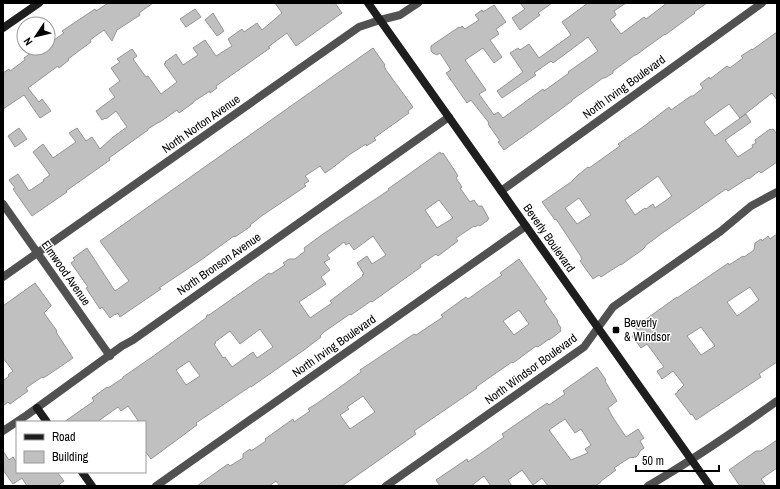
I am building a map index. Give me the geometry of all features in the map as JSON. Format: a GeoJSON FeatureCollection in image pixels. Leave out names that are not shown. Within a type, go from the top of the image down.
{"type":"FeatureCollection","features":[{"type":"Feature","properties":{"kind":"main road"},"geometry":{"type":"LineString","coordinates":[[3,28],[39,3]]}},
{"type":"Feature","properties":{"kind":"main road","name":"Beverly Boulevard"},"geometry":{"type":"LineString","coordinates":[[368,3],[710,486]]}},
{"type":"Feature","properties":{"kind":"main road"},"geometry":{"type":"LineString","coordinates":[[37,408],[46,421]]}},
{"type":"Feature","properties":{"kind":"main road"},"geometry":{"type":"LineString","coordinates":[[83,473],[92,486]]}},
{"type":"Feature","properties":{"kind":"street","name":"North Norton Avenue"},"geometry":{"type":"LineString","coordinates":[[3,277],[359,27],[400,15],[418,3]]}},
{"type":"Feature","properties":{"kind":"street","name":"North Irving Boulevard"},"geometry":{"type":"LineString","coordinates":[[501,191],[762,3]]}},
{"type":"Feature","properties":{"kind":"street","name":"North Bronson Avenue"},"geometry":{"type":"LineString","coordinates":[[18,421],[122,346],[140,335],[449,117]]}},
{"type":"Feature","properties":{"kind":"street","name":"North Windsor Boulevard"},"geometry":{"type":"LineString","coordinates":[[386,486],[584,347],[613,307],[721,231],[750,206],[777,192]]}},
{"type":"Feature","properties":{"kind":"street","name":"Elmwood Avenue"},"geometry":{"type":"LineString","coordinates":[[3,204],[110,356]]}},
{"type":"Feature","properties":{"kind":"street","name":"North Irving Boulevard"},"geometry":{"type":"LineString","coordinates":[[156,486],[526,226]]}},
{"type":"Feature","properties":{"kind":"street"},"geometry":{"type":"LineString","coordinates":[[648,486],[691,460],[777,401]]}},
{"type":"Feature","properties":{"kind":"street","name":"North Bronson Avenue"},"geometry":{"type":"LineString","coordinates":[[3,431],[16,422]]}},
{"type":"Feature","properties":{"kind":"building"},"geometry":{"type":"Polygon","coordinates":[[[108,3],[153,3],[139,13],[140,15],[117,30],[112,41],[104,30],[90,40],[91,42],[68,59],[69,60],[59,68],[58,66],[28,88],[39,102],[42,99],[51,111],[40,118],[24,95],[3,109],[3,73],[9,69],[10,71],[25,60],[24,58],[27,56],[56,56],[56,38],[64,33],[62,31],[95,9],[96,11],[108,3]]]}},
{"type":"Feature","properties":{"kind":"building"},"geometry":{"type":"Polygon","coordinates":[[[275,3],[335,3],[342,13],[296,46],[287,33],[268,47],[270,48],[216,86],[217,88],[193,102],[179,113],[177,110],[148,129],[109,158],[110,160],[32,216],[13,189],[15,188],[9,180],[18,174],[29,191],[50,175],[33,152],[43,144],[53,158],[76,142],[69,133],[77,128],[86,141],[92,137],[100,149],[127,127],[116,111],[106,119],[105,118],[102,120],[96,111],[115,97],[109,89],[120,81],[111,68],[120,62],[117,59],[132,49],[137,56],[133,59],[161,94],[177,82],[164,64],[166,63],[165,62],[176,54],[183,65],[198,55],[193,48],[205,40],[216,56],[232,46],[228,39],[242,29],[244,32],[257,23],[262,30],[282,13],[275,3]]]}},
{"type":"Feature","properties":{"kind":"building"},"geometry":{"type":"Polygon","coordinates":[[[520,3],[552,3],[538,13],[540,15],[520,30],[512,18],[525,9],[520,3]]]}},
{"type":"Feature","properties":{"kind":"building"},"geometry":{"type":"Polygon","coordinates":[[[588,3],[626,3],[614,11],[616,15],[610,20],[621,34],[644,17],[646,19],[667,3],[707,3],[665,35],[613,71],[613,73],[603,78],[504,150],[498,142],[500,141],[488,124],[489,123],[471,100],[467,103],[446,73],[451,70],[440,53],[437,55],[433,53],[431,51],[431,46],[459,27],[460,28],[462,26],[465,29],[479,20],[475,15],[494,5],[506,22],[496,29],[499,34],[490,40],[502,57],[494,63],[483,48],[465,60],[486,90],[479,94],[494,115],[498,112],[503,118],[543,89],[544,91],[598,51],[588,37],[553,63],[551,61],[534,73],[536,75],[502,98],[497,91],[523,72],[510,53],[518,48],[520,50],[529,44],[539,58],[571,35],[562,22],[588,3]]]}},
{"type":"Feature","properties":{"kind":"building"},"geometry":{"type":"Polygon","coordinates":[[[195,9],[201,17],[186,27],[180,19],[195,9]]]}},
{"type":"Feature","properties":{"kind":"building"},"geometry":{"type":"Polygon","coordinates":[[[213,13],[224,31],[217,36],[205,20],[213,13]]]}},
{"type":"Feature","properties":{"kind":"building"},"geometry":{"type":"Polygon","coordinates":[[[777,32],[777,100],[772,93],[740,118],[729,104],[704,122],[715,136],[746,114],[751,122],[725,140],[738,157],[753,147],[752,145],[756,143],[755,140],[770,129],[773,129],[777,134],[777,162],[761,173],[759,171],[749,179],[748,178],[728,191],[726,189],[661,234],[621,265],[601,277],[599,275],[593,279],[580,261],[582,259],[580,255],[556,219],[555,220],[542,202],[571,182],[588,167],[589,168],[620,146],[618,144],[669,107],[671,110],[693,96],[703,88],[700,84],[709,77],[710,79],[727,66],[730,68],[743,58],[741,56],[777,32]],[[658,176],[625,200],[635,215],[653,204],[655,208],[672,196],[658,176]],[[579,198],[565,208],[577,224],[591,215],[579,198]]]}},
{"type":"Feature","properties":{"kind":"building"},"geometry":{"type":"Polygon","coordinates":[[[373,48],[385,65],[386,70],[413,107],[408,111],[409,113],[374,138],[376,140],[367,146],[366,144],[349,155],[325,173],[320,166],[305,176],[309,181],[304,184],[306,186],[263,215],[250,225],[251,226],[235,237],[234,236],[159,288],[161,289],[120,317],[118,313],[110,318],[102,307],[100,309],[86,288],[88,287],[71,263],[75,260],[73,258],[87,248],[115,291],[129,281],[100,241],[373,48]]]}},
{"type":"Feature","properties":{"kind":"building"},"geometry":{"type":"Polygon","coordinates":[[[19,128],[27,139],[15,147],[8,136],[19,128]]]}},
{"type":"Feature","properties":{"kind":"building"},"geometry":{"type":"Polygon","coordinates":[[[440,152],[441,154],[443,153],[458,176],[456,178],[462,187],[460,188],[470,202],[474,200],[478,206],[482,206],[489,219],[480,226],[474,226],[456,238],[458,241],[438,256],[436,254],[420,265],[421,267],[372,302],[371,301],[351,315],[350,314],[324,332],[320,336],[321,337],[304,350],[196,423],[197,425],[151,459],[146,452],[146,421],[138,421],[128,406],[121,411],[118,407],[98,421],[65,421],[94,401],[92,398],[123,378],[206,318],[207,315],[269,273],[271,274],[285,265],[283,263],[289,259],[295,259],[305,251],[304,248],[323,234],[389,190],[388,189],[440,152]],[[439,200],[425,210],[437,228],[453,218],[439,200]],[[373,236],[354,250],[349,243],[346,245],[344,242],[327,255],[330,259],[324,262],[330,270],[321,277],[326,284],[299,302],[310,318],[332,303],[330,301],[363,276],[362,275],[364,274],[357,263],[367,256],[372,264],[386,255],[373,236]],[[260,329],[240,344],[230,331],[214,344],[223,358],[225,357],[232,367],[253,352],[257,358],[273,347],[260,329]],[[189,361],[176,370],[186,385],[200,376],[189,361]]]}},
{"type":"Feature","properties":{"kind":"building"},"geometry":{"type":"Polygon","coordinates":[[[777,234],[777,362],[759,374],[761,377],[696,420],[675,394],[684,385],[673,371],[662,379],[657,371],[664,367],[647,344],[641,348],[632,336],[638,331],[635,327],[728,263],[729,265],[743,256],[744,257],[754,250],[755,243],[761,239],[762,241],[768,236],[770,239],[777,234]],[[750,287],[727,302],[737,316],[759,300],[750,287]],[[701,327],[687,336],[701,355],[715,346],[701,327]]]}},
{"type":"Feature","properties":{"kind":"building"},"geometry":{"type":"Polygon","coordinates":[[[519,259],[547,299],[544,301],[558,321],[557,322],[561,328],[561,331],[538,347],[536,346],[476,387],[477,388],[414,431],[416,434],[342,486],[280,486],[276,481],[269,486],[197,486],[228,464],[230,466],[243,458],[243,454],[250,449],[251,451],[266,441],[265,439],[293,419],[294,422],[310,411],[308,409],[361,372],[360,370],[414,334],[416,335],[443,317],[441,315],[466,297],[468,299],[502,275],[500,273],[519,259]],[[519,310],[503,321],[514,335],[529,324],[519,310]],[[363,396],[347,407],[349,409],[340,415],[350,429],[375,412],[363,396]]]}},
{"type":"Feature","properties":{"kind":"building"},"geometry":{"type":"Polygon","coordinates":[[[35,283],[51,305],[44,313],[73,358],[26,388],[28,391],[10,404],[8,402],[3,406],[3,381],[13,371],[3,358],[3,306],[35,283]]]}},
{"type":"Feature","properties":{"kind":"building"},"geometry":{"type":"Polygon","coordinates":[[[597,367],[617,401],[608,408],[612,416],[626,437],[638,429],[644,438],[640,441],[644,448],[636,457],[629,458],[614,468],[616,470],[595,486],[548,486],[542,478],[533,485],[522,470],[508,480],[512,486],[491,486],[484,476],[471,486],[440,486],[436,480],[467,459],[468,462],[504,437],[502,434],[547,403],[549,405],[565,394],[563,391],[597,367]],[[565,419],[549,430],[571,460],[588,453],[585,449],[591,445],[581,429],[575,433],[565,419]]]}},
{"type":"Feature","properties":{"kind":"building"},"geometry":{"type":"Polygon","coordinates":[[[777,440],[777,468],[761,479],[766,486],[740,486],[729,470],[756,451],[761,451],[777,440]]]}},
{"type":"Feature","properties":{"kind":"building"},"geometry":{"type":"Polygon","coordinates":[[[3,451],[9,460],[13,457],[16,462],[16,473],[58,473],[64,481],[57,486],[27,486],[22,478],[13,484],[3,470],[3,451]]]}},
{"type":"Feature","properties":{"kind":"place","name":"Beverly & Windsor"},"geometry":{"type":"Point","coordinates":[616,330]}}]}
